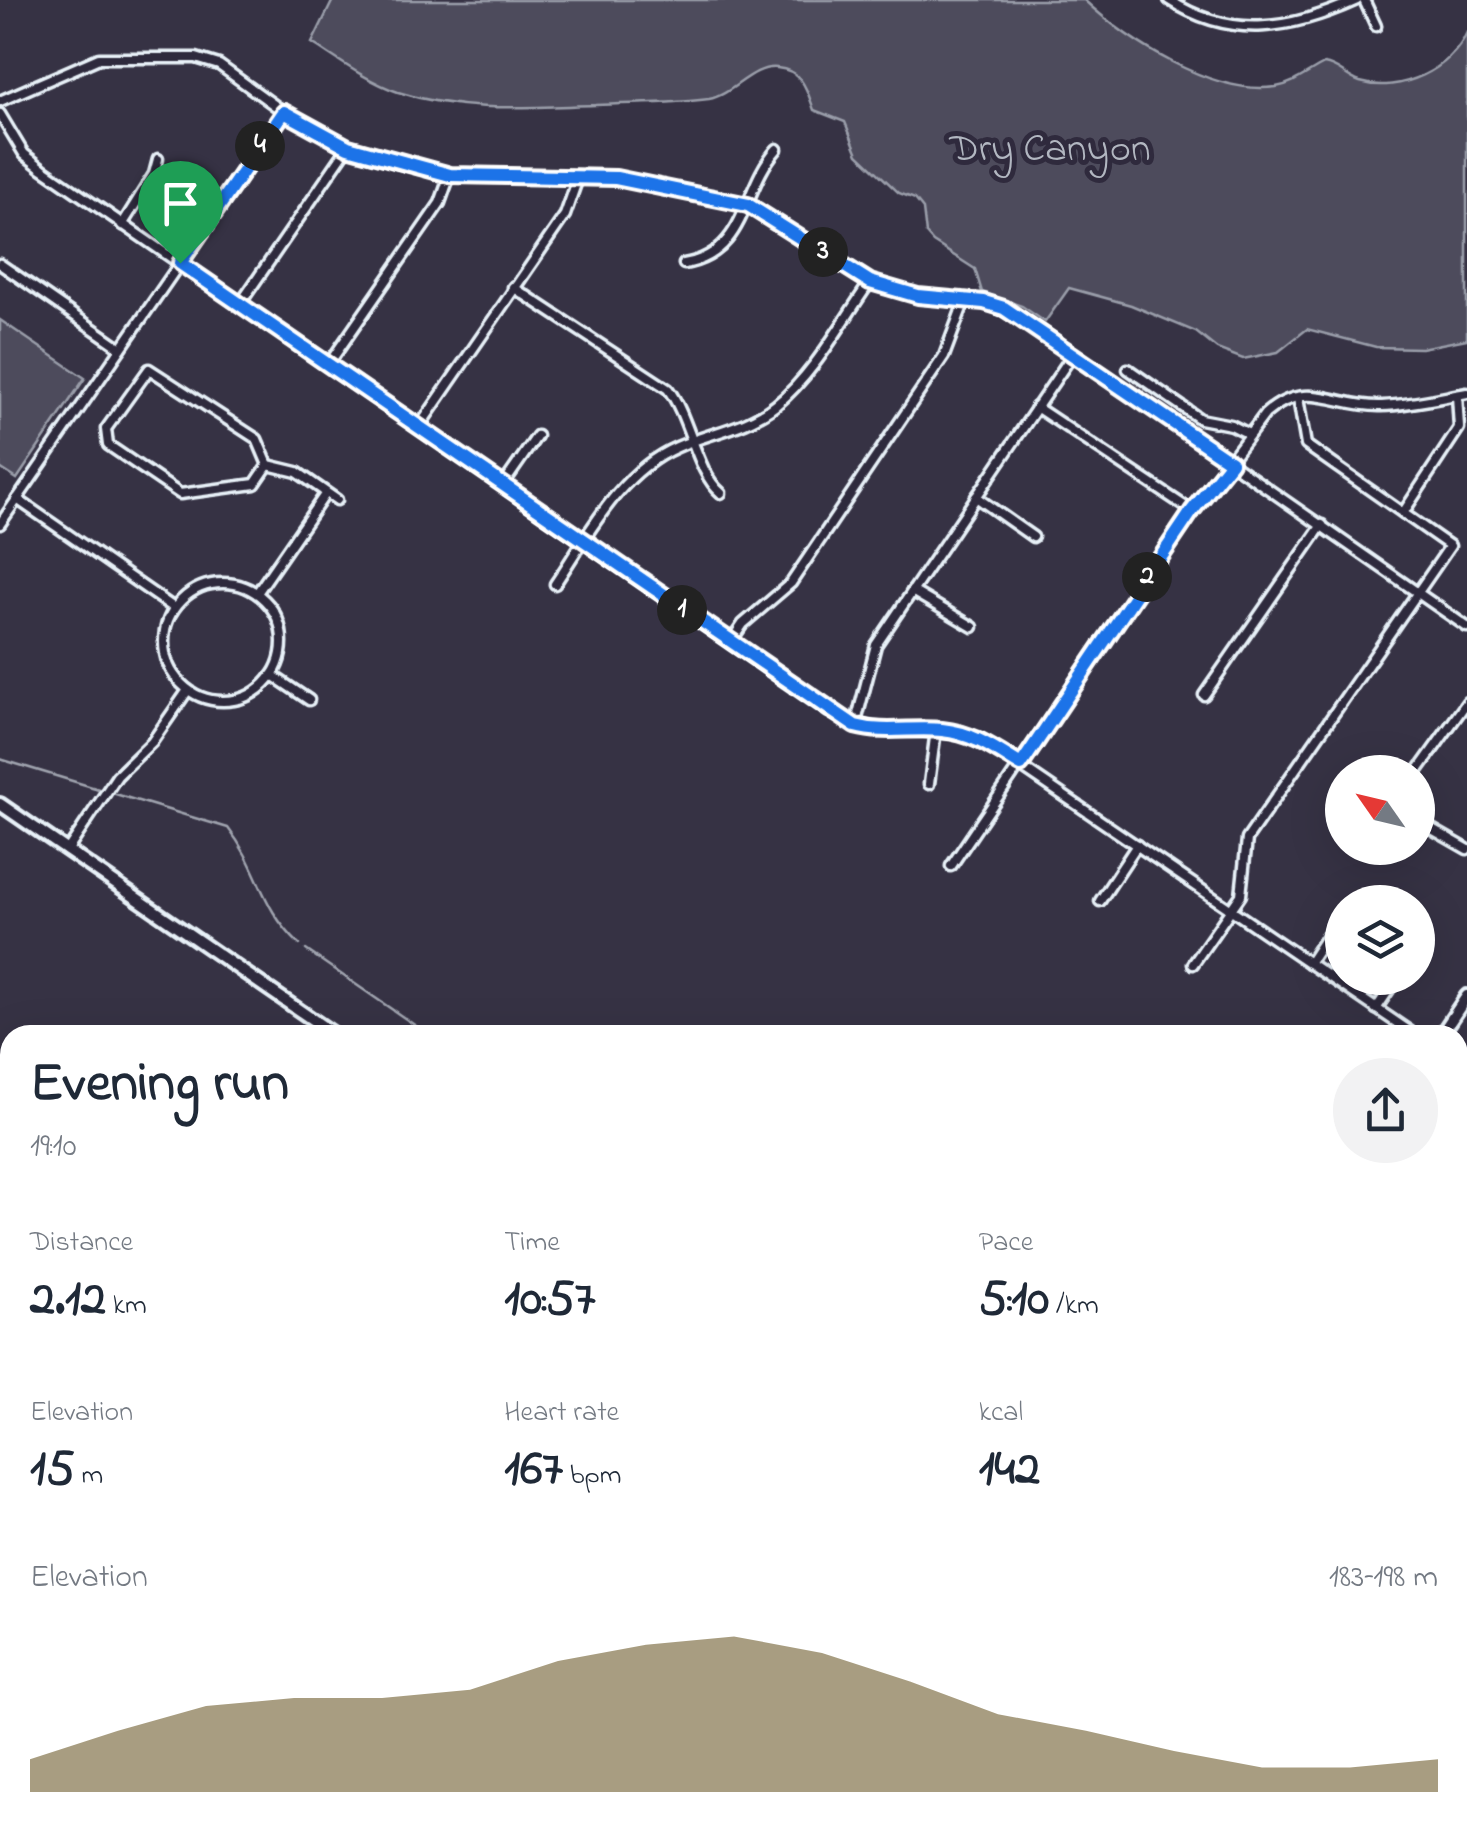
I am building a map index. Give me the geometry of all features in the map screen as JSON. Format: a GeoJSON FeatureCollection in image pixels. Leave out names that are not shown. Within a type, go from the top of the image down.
{"type":"FeatureCollection","features":[{"type":"Feature","properties":{"kind":"street"},"geometry":{"type":"LineString","coordinates":[[1169,0],[1211,22],[1270,29],[1312,20],[1361,0],[1376,26]]}},
{"type":"Feature","properties":{"kind":"street"},"geometry":{"type":"LineString","coordinates":[[0,101],[99,58],[172,55],[219,65],[284,112],[348,147],[450,175],[644,181],[748,205],[870,282],[918,296],[1004,308],[1467,626]]}},
{"type":"Feature","properties":{"kind":"street"},"geometry":{"type":"LineString","coordinates":[[0,524],[284,112]]}},
{"type":"Feature","properties":{"kind":"street"},"geometry":{"type":"LineString","coordinates":[[0,114],[24,154],[855,726],[879,732],[936,730],[978,738],[1401,1025]]}},
{"type":"Feature","properties":{"kind":"street"},"geometry":{"type":"LineString","coordinates":[[240,304],[348,147]]}},
{"type":"Feature","properties":{"kind":"street"},"geometry":{"type":"LineString","coordinates":[[684,264],[698,262],[728,243],[757,179],[778,150]]}},
{"type":"Feature","properties":{"kind":"street"},"geometry":{"type":"LineString","coordinates":[[122,224],[154,174],[158,159]]}},
{"type":"Feature","properties":{"kind":"street"},"geometry":{"type":"LineString","coordinates":[[328,365],[440,203],[450,175]]}},
{"type":"Feature","properties":{"kind":"street"},"geometry":{"type":"LineString","coordinates":[[419,427],[565,215],[578,178]]}},
{"type":"Feature","properties":{"kind":"street"},"geometry":{"type":"LineString","coordinates":[[0,264],[122,348]]}},
{"type":"Feature","properties":{"kind":"street"},"geometry":{"type":"LineString","coordinates":[[555,584],[633,477],[674,448],[773,408],[807,372],[870,282]]}},
{"type":"Feature","properties":{"kind":"street"},"geometry":{"type":"LineString","coordinates":[[513,287],[668,388],[682,407],[710,484],[721,493]]}},
{"type":"Feature","properties":{"kind":"street"},"geometry":{"type":"LineString","coordinates":[[730,643],[743,624],[791,584],[944,356],[966,300]]}},
{"type":"Feature","properties":{"kind":"street"},"geometry":{"type":"LineString","coordinates":[[855,726],[876,645],[1073,354]]}},
{"type":"Feature","properties":{"kind":"street"},"geometry":{"type":"LineString","coordinates":[[155,369],[258,439],[268,465],[264,475],[246,488],[180,494],[108,445],[104,435],[144,375],[155,369]]}},
{"type":"Feature","properties":{"kind":"street"},"geometry":{"type":"LineString","coordinates":[[1128,369],[1200,419],[1232,425],[1249,434]]}},
{"type":"Feature","properties":{"kind":"street"},"geometry":{"type":"LineString","coordinates":[[951,866],[1192,511],[1275,405],[1324,394],[1367,406],[1388,406],[1467,393]]}},
{"type":"Feature","properties":{"kind":"street"},"geometry":{"type":"LineString","coordinates":[[1402,512],[1459,428],[1456,395]]}},
{"type":"Feature","properties":{"kind":"street"},"geometry":{"type":"LineString","coordinates":[[1193,964],[1241,894],[1247,839],[1450,546],[1306,445],[1298,398]]}},
{"type":"Feature","properties":{"kind":"street"},"geometry":{"type":"LineString","coordinates":[[1036,407],[1192,511]]}},
{"type":"Feature","properties":{"kind":"street"},"geometry":{"type":"LineString","coordinates":[[503,485],[537,436]]}},
{"type":"Feature","properties":{"kind":"street"},"geometry":{"type":"LineString","coordinates":[[268,465],[297,472],[336,500]]}},
{"type":"Feature","properties":{"kind":"street"},"geometry":{"type":"LineString","coordinates":[[257,593],[326,493]]}},
{"type":"Feature","properties":{"kind":"street"},"geometry":{"type":"LineString","coordinates":[[976,498],[1033,537]]}},
{"type":"Feature","properties":{"kind":"street"},"geometry":{"type":"LineString","coordinates":[[18,499],[174,608]]}},
{"type":"Feature","properties":{"kind":"street"},"geometry":{"type":"LineString","coordinates":[[1204,695],[1322,525]]}},
{"type":"Feature","properties":{"kind":"street"},"geometry":{"type":"LineString","coordinates":[[226,582],[257,593],[273,608],[280,625],[283,643],[272,675],[252,694],[232,701],[212,701],[188,690],[166,662],[163,642],[174,608],[191,591],[208,584],[226,582]]}},
{"type":"Feature","properties":{"kind":"street"},"geometry":{"type":"LineString","coordinates":[[912,590],[973,627]]}},
{"type":"Feature","properties":{"kind":"street"},"geometry":{"type":"LineString","coordinates":[[272,675],[309,700]]}},
{"type":"Feature","properties":{"kind":"street"},"geometry":{"type":"LineString","coordinates":[[67,851],[117,776],[152,742],[188,690]]}},
{"type":"Feature","properties":{"kind":"street"},"geometry":{"type":"LineString","coordinates":[[1429,755],[1467,702]]}},
{"type":"Feature","properties":{"kind":"street"},"geometry":{"type":"LineString","coordinates":[[930,784],[936,730]]}},
{"type":"Feature","properties":{"kind":"street"},"geometry":{"type":"LineString","coordinates":[[0,804],[320,1025]]}},
{"type":"Feature","properties":{"kind":"street"},"geometry":{"type":"LineString","coordinates":[[1435,830],[1467,848]]}},
{"type":"Feature","properties":{"kind":"street"},"geometry":{"type":"LineString","coordinates":[[1100,901],[1137,845]]}},
{"type":"Feature","properties":{"kind":"street"},"geometry":{"type":"LineString","coordinates":[[1309,963],[1325,939]]}},
{"type":"Feature","properties":{"kind":"street"},"geometry":{"type":"LineString","coordinates":[[1376,1008],[1385,995]]}},
{"type":"Feature","properties":{"kind":"street"},"geometry":{"type":"LineString","coordinates":[[1448,1025],[1467,996]]}},
{"type":"Feature","properties":{"kind":"green space","name":"Dry Canyon"},"geometry":{"type":"Polygon","coordinates":[[[333,0],[1084,0],[1124,32],[1172,62],[1225,83],[1251,88],[1283,85],[1324,64],[1360,82],[1375,85],[1407,81],[1450,57],[1467,32],[1467,339],[1421,348],[1376,347],[1307,329],[1278,352],[1243,359],[1217,349],[1196,332],[1131,305],[1069,288],[1045,322],[1022,306],[982,292],[975,269],[926,234],[923,209],[915,199],[899,193],[858,154],[845,122],[814,110],[803,83],[793,73],[768,68],[718,96],[695,101],[521,107],[447,103],[398,92],[312,43],[333,0]]]}},
{"type":"Feature","properties":{"kind":"green space"},"geometry":{"type":"Polygon","coordinates":[[[0,320],[85,378],[17,479],[0,468],[0,320]]]}},
{"type":"Feature","properties":{"kind":"waterway"},"geometry":{"type":"LineString","coordinates":[[0,759],[102,790]]}},
{"type":"Feature","properties":{"kind":"waterway"},"geometry":{"type":"LineString","coordinates":[[112,793],[228,828],[276,916],[300,945]]}},
{"type":"Feature","properties":{"kind":"waterway"},"geometry":{"type":"LineString","coordinates":[[306,950],[415,1025]]}},
{"type":"Feature","properties":{"kind":"route"},"geometry":{"type":"LineString","coordinates":[[284,112],[348,147],[450,175],[616,178],[672,186],[760,209],[870,282],[918,296],[984,302],[1004,308],[1231,462],[1192,511],[1021,765],[978,738],[936,730],[879,732],[855,726],[828,712],[180,263],[284,112]]}}]}
